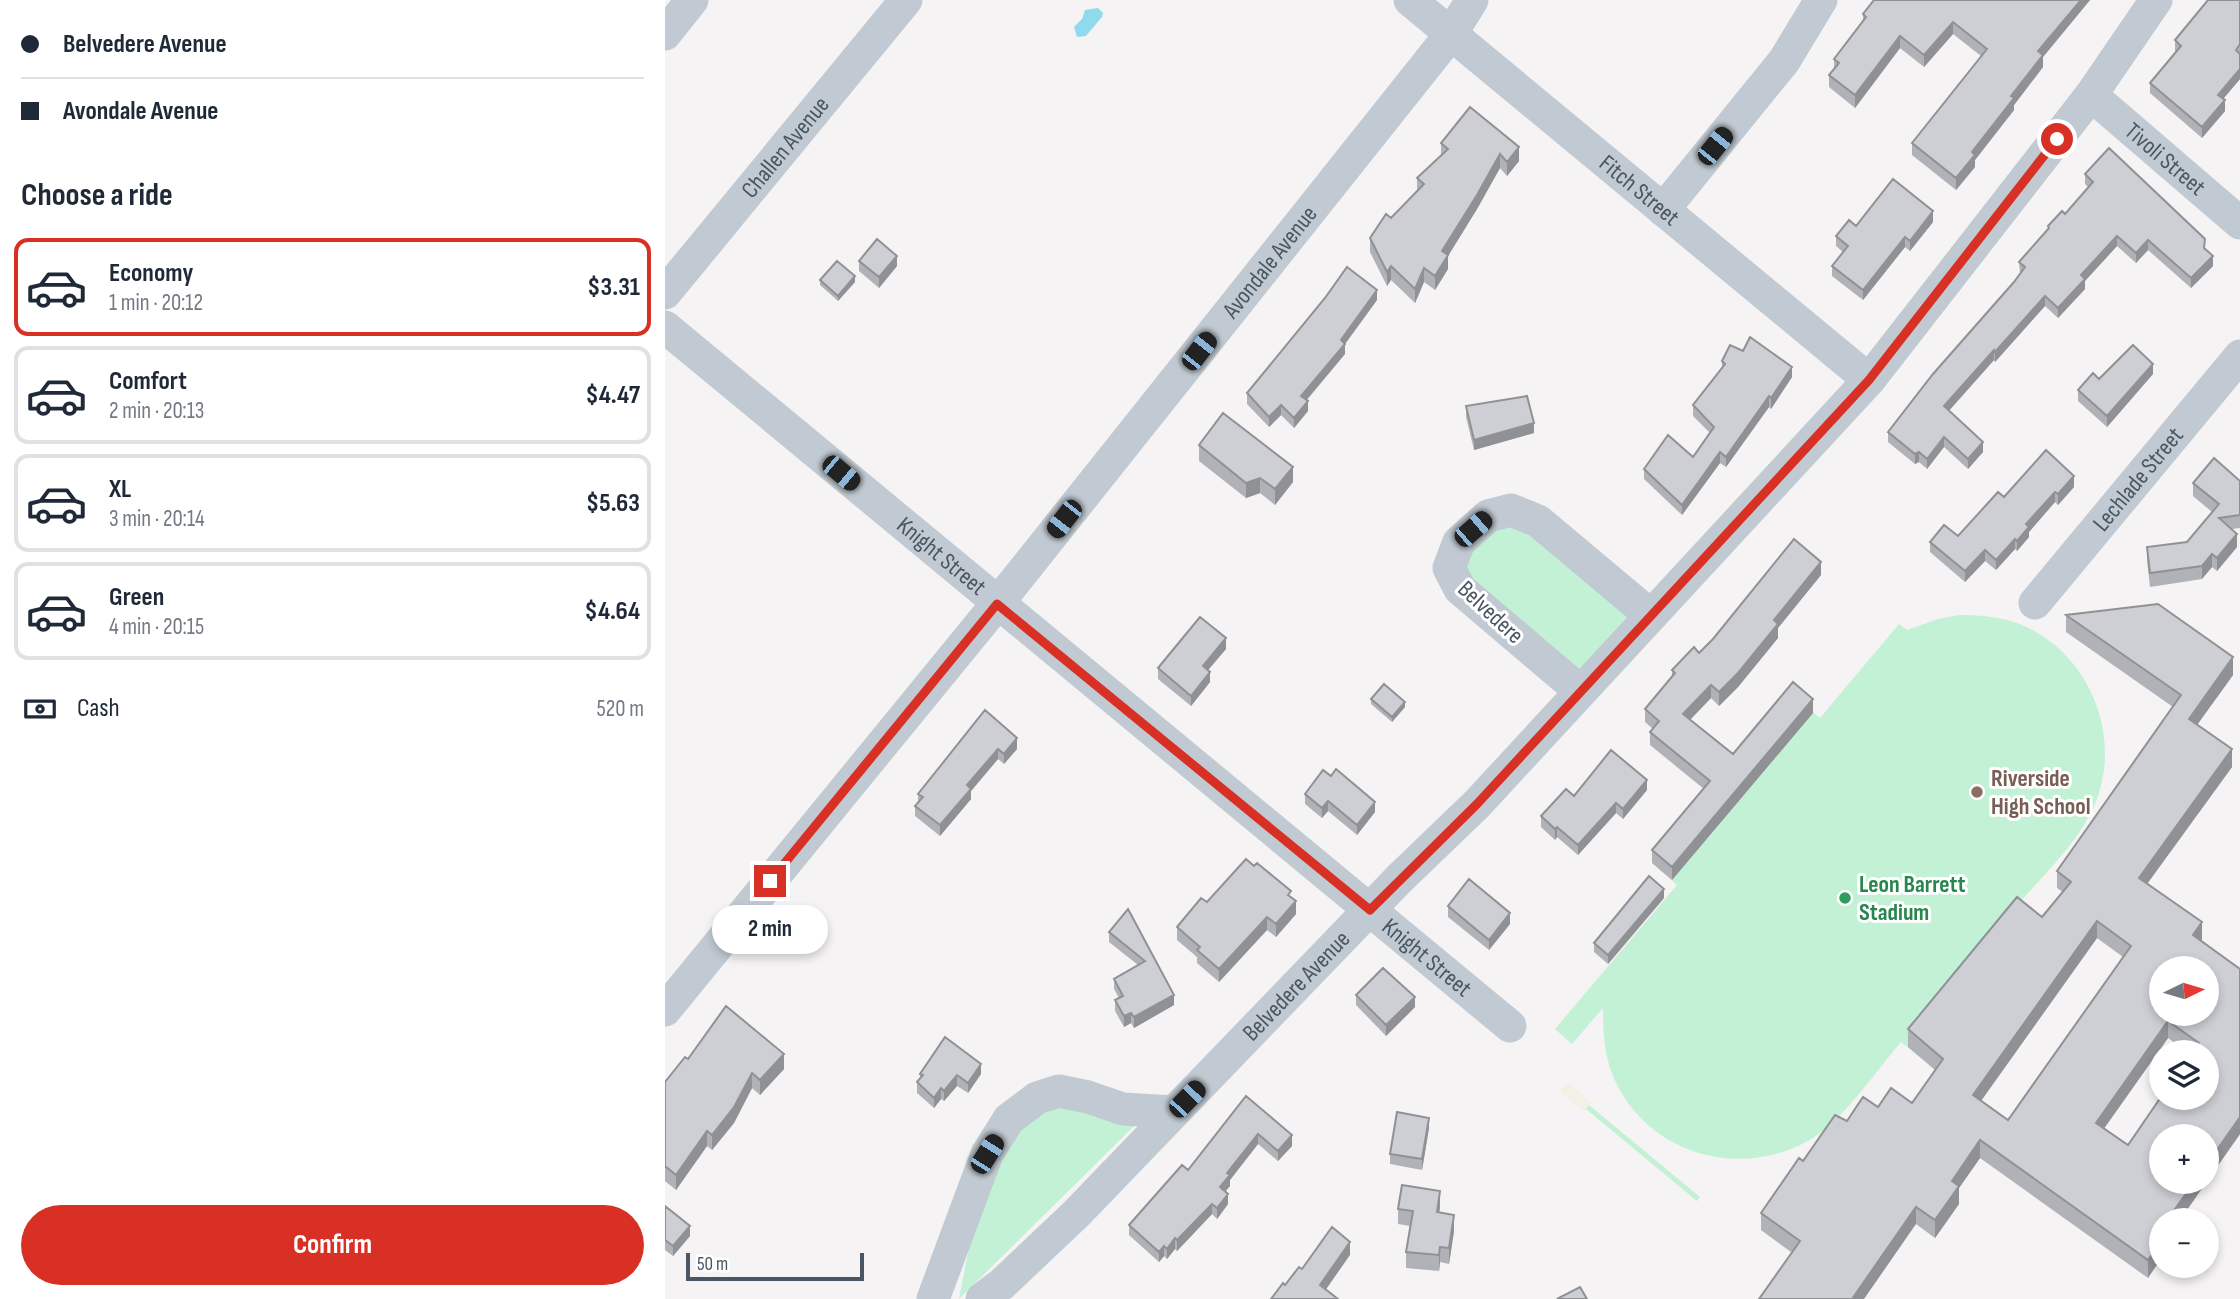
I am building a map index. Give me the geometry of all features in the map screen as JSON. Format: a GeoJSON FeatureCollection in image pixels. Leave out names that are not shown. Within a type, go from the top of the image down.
{"type":"FeatureCollection","features":[{"type":"Feature","properties":{"kind":"street"},"geometry":{"type":"LineString","coordinates":[[665,34],[692,0]]}},
{"type":"Feature","properties":{"kind":"street","name":"Challen Avenue"},"geometry":{"type":"LineString","coordinates":[[665,293],[906,0]]}},
{"type":"Feature","properties":{"kind":"street","name":"Fitch Street"},"geometry":{"type":"LineString","coordinates":[[1410,0],[1869,380]]}},
{"type":"Feature","properties":{"kind":"street","name":"Avondale Avenue"},"geometry":{"type":"LineString","coordinates":[[665,1010],[997,604],[1451,34],[1472,0]]}},
{"type":"Feature","properties":{"kind":"street"},"geometry":{"type":"LineString","coordinates":[[1663,210],[1784,61],[1821,0]]}},
{"type":"Feature","properties":{"kind":"street","name":"Belvedere Avenue"},"geometry":{"type":"LineString","coordinates":[[982,1299],[1002,1284],[1076,1214],[1370,910],[1477,804],[1869,380],[2091,95],[2156,0]]}},
{"type":"Feature","properties":{"kind":"street","name":"Tivoli Street"},"geometry":{"type":"LineString","coordinates":[[2091,95],[2240,223]]}},
{"type":"Feature","properties":{"kind":"street","name":"Knight Street"},"geometry":{"type":"LineString","coordinates":[[665,327],[1510,1026]]}},
{"type":"Feature","properties":{"kind":"street","name":"Lechlade Street"},"geometry":{"type":"LineString","coordinates":[[2035,603],[2240,356]]}},
{"type":"Feature","properties":{"kind":"street","name":"Belvedere"},"geometry":{"type":"LineString","coordinates":[[1580,691],[1460,589],[1449,568],[1459,542],[1488,516],[1511,510],[1538,521],[1650,615]]}},
{"type":"Feature","properties":{"kind":"street"},"geometry":{"type":"LineString","coordinates":[[933,1299],[987,1154],[1009,1119],[1037,1098],[1059,1091],[1123,1109],[1174,1112]]}},
{"type":"Feature","properties":{"kind":"green space"},"geometry":{"type":"Polygon","coordinates":[[[1515,519],[1637,616],[1574,684],[1471,587],[1466,568],[1475,545],[1496,524],[1515,519]]]}},
{"type":"Feature","properties":{"kind":"green space","name":"Leon Barrett Stadium"},"geometry":{"type":"Polygon","coordinates":[[[1959,615],[2007,620],[2046,638],[2066,656],[2082,676],[2095,700],[2102,725],[2105,751],[2103,778],[2088,819],[2058,860],[2013,910],[2037,930],[1930,1065],[1901,1042],[1845,1110],[1806,1142],[1779,1153],[1750,1158],[1722,1158],[1695,1152],[1669,1140],[1647,1124],[1628,1102],[1613,1076],[1605,1043],[1603,1008],[1572,1044],[1555,1029],[1677,885],[1652,863],[1793,696],[1820,718],[1899,624],[1907,630],[1959,615]]]}},
{"type":"Feature","properties":{"kind":"green space"},"geometry":{"type":"Polygon","coordinates":[[[1568,1083],[1591,1103],[1589,1105],[1700,1197],[1697,1201],[1561,1091],[1568,1083]]]}},
{"type":"Feature","properties":{"kind":"green space"},"geometry":{"type":"Polygon","coordinates":[[[1063,1105],[1135,1125],[959,1299],[974,1222],[1013,1127],[1063,1105]]]}},
{"type":"Feature","properties":{"kind":"sand"},"geometry":{"type":"Polygon","coordinates":[[[1568,1083],[1591,1103],[1584,1111],[1561,1091],[1568,1083]]]}},
{"type":"Feature","properties":{"kind":"water"},"geometry":{"type":"Polygon","coordinates":[[[1098,8],[1103,13],[1102,17],[1086,36],[1077,37],[1074,27],[1082,19],[1085,10],[1098,8]]]}},
{"type":"Feature","properties":{"kind":"building"},"geometry":{"type":"Polygon","coordinates":[[[1874,0],[2081,0],[2038,51],[2043,55],[2011,96],[2014,98],[1972,152],[1975,155],[1956,178],[1912,143],[1987,49],[1953,22],[1924,55],[1900,36],[1855,95],[1829,75],[1839,63],[1834,59],[1866,17],[1863,14],[1874,0]]]}},
{"type":"Feature","properties":{"kind":"building"},"geometry":{"type":"Polygon","coordinates":[[[2208,0],[2240,0],[2240,44],[2236,50],[2240,54],[2240,69],[2218,95],[2225,100],[2202,127],[2150,83],[2181,46],[2175,40],[2208,0]]]}},
{"type":"Feature","properties":{"kind":"building"},"geometry":{"type":"Polygon","coordinates":[[[1470,107],[1519,147],[1507,162],[1500,154],[1442,251],[1448,255],[1435,276],[1424,268],[1415,289],[1391,266],[1387,272],[1370,238],[1386,214],[1391,218],[1424,184],[1417,178],[1448,149],[1441,143],[1470,107]]]}},
{"type":"Feature","properties":{"kind":"building"},"geometry":{"type":"Polygon","coordinates":[[[2109,148],[2205,239],[2204,248],[2213,256],[2191,278],[2148,240],[2136,253],[2117,236],[2081,275],[2085,279],[2058,308],[2045,296],[1944,406],[1983,442],[1968,459],[1944,437],[1927,459],[1919,452],[1915,454],[1888,432],[1933,374],[2014,282],[2025,267],[2019,262],[2048,226],[2062,211],[2065,214],[2093,182],[2085,174],[2109,148]]]}},
{"type":"Feature","properties":{"kind":"building"},"geometry":{"type":"Polygon","coordinates":[[[1893,179],[1933,211],[1910,241],[1905,237],[1863,290],[1832,266],[1848,246],[1836,236],[1849,220],[1856,226],[1893,179]]]}},
{"type":"Feature","properties":{"kind":"building"},"geometry":{"type":"Polygon","coordinates":[[[877,239],[897,256],[879,277],[859,261],[877,239]]]}},
{"type":"Feature","properties":{"kind":"building"},"geometry":{"type":"Polygon","coordinates":[[[837,261],[855,276],[838,296],[820,280],[837,261]]]}},
{"type":"Feature","properties":{"kind":"building"},"geometry":{"type":"Polygon","coordinates":[[[1347,267],[1377,290],[1341,340],[1345,344],[1301,396],[1308,401],[1294,418],[1281,405],[1269,417],[1247,393],[1347,267]]]}},
{"type":"Feature","properties":{"kind":"building"},"geometry":{"type":"Polygon","coordinates":[[[1750,337],[1792,367],[1726,457],[1720,452],[1682,505],[1644,469],[1668,435],[1693,457],[1714,427],[1693,405],[1725,364],[1722,361],[1730,345],[1743,351],[1750,337]]]}},
{"type":"Feature","properties":{"kind":"building"},"geometry":{"type":"Polygon","coordinates":[[[2133,345],[2153,364],[2107,416],[2078,390],[2093,373],[2099,379],[2133,345]]]}},
{"type":"Feature","properties":{"kind":"building"},"geometry":{"type":"Polygon","coordinates":[[[1527,396],[1534,423],[1474,440],[1466,406],[1527,396]]]}},
{"type":"Feature","properties":{"kind":"building"},"geometry":{"type":"Polygon","coordinates":[[[1223,413],[1293,467],[1275,489],[1260,478],[1246,483],[1199,445],[1223,413]]]}},
{"type":"Feature","properties":{"kind":"building"},"geometry":{"type":"Polygon","coordinates":[[[2046,450],[2074,476],[2058,494],[2055,492],[2026,524],[2029,527],[2017,541],[2015,539],[1996,560],[1985,550],[1965,571],[1930,542],[1944,525],[1958,536],[1998,492],[2004,497],[2046,450]]]}},
{"type":"Feature","properties":{"kind":"building"},"geometry":{"type":"Polygon","coordinates":[[[2214,458],[2240,481],[2240,515],[2219,518],[2237,534],[2217,558],[2212,554],[2202,566],[2150,573],[2147,547],[2187,542],[2219,504],[2193,483],[2214,458]]]}},
{"type":"Feature","properties":{"kind":"building"},"geometry":{"type":"Polygon","coordinates":[[[1794,539],[1821,562],[1774,620],[1778,624],[1738,673],[1719,692],[1711,685],[1683,714],[1733,754],[1793,682],[1813,699],[1672,867],[1652,850],[1710,781],[1650,732],[1659,721],[1645,709],[1675,673],[1672,670],[1694,647],[1699,653],[1713,639],[1794,539]]]}},
{"type":"Feature","properties":{"kind":"building"},"geometry":{"type":"Polygon","coordinates":[[[2158,604],[2233,657],[2189,719],[2232,749],[2139,878],[2202,922],[2193,935],[2240,969],[2240,1117],[2219,1147],[2219,1124],[2149,1124],[2149,1194],[2186,1194],[2176,1208],[2149,1208],[2149,1259],[1980,1140],[1952,1181],[1959,1186],[1935,1220],[1916,1207],[1852,1299],[1759,1299],[1800,1241],[1761,1213],[1799,1158],[1803,1161],[1835,1115],[1847,1121],[1863,1097],[1878,1107],[1891,1088],[1912,1103],[1943,1059],[1908,1029],[2017,897],[2042,917],[2071,882],[2057,871],[2181,695],[2066,615],[2158,604]],[[2097,921],[1973,1095],[2008,1120],[2131,946],[2097,921]]]}},
{"type":"Feature","properties":{"kind":"building"},"geometry":{"type":"Polygon","coordinates":[[[1200,617],[1226,638],[1203,666],[1210,672],[1191,696],[1158,668],[1200,617]]]}},
{"type":"Feature","properties":{"kind":"building"},"geometry":{"type":"Polygon","coordinates":[[[1384,684],[1405,702],[1392,717],[1371,699],[1384,684]]]}},
{"type":"Feature","properties":{"kind":"building"},"geometry":{"type":"Polygon","coordinates":[[[985,710],[1017,738],[1004,754],[998,749],[967,785],[971,789],[940,825],[915,806],[923,797],[918,794],[985,710]]]}},
{"type":"Feature","properties":{"kind":"building"},"geometry":{"type":"Polygon","coordinates":[[[1611,750],[1647,780],[1623,809],[1616,803],[1578,845],[1541,816],[1566,789],[1574,796],[1611,750]]]}},
{"type":"Feature","properties":{"kind":"building"},"geometry":{"type":"Polygon","coordinates":[[[1336,769],[1375,802],[1357,825],[1328,801],[1322,808],[1305,794],[1323,770],[1331,776],[1336,769]]]}},
{"type":"Feature","properties":{"kind":"building"},"geometry":{"type":"Polygon","coordinates":[[[1246,859],[1254,866],[1257,863],[1291,891],[1288,895],[1296,901],[1276,924],[1267,917],[1219,969],[1197,950],[1200,947],[1177,927],[1201,898],[1207,902],[1246,859]]]}},
{"type":"Feature","properties":{"kind":"building"},"geometry":{"type":"Polygon","coordinates":[[[1649,876],[1664,889],[1608,955],[1594,943],[1649,876]]]}},
{"type":"Feature","properties":{"kind":"building"},"geometry":{"type":"Polygon","coordinates":[[[1469,879],[1510,913],[1489,940],[1448,906],[1469,879]]]}},
{"type":"Feature","properties":{"kind":"building"},"geometry":{"type":"Polygon","coordinates":[[[1128,909],[1174,995],[1134,1017],[1131,1013],[1124,1016],[1115,1000],[1123,996],[1114,979],[1145,961],[1109,932],[1128,909]]]}},
{"type":"Feature","properties":{"kind":"building"},"geometry":{"type":"Polygon","coordinates":[[[1383,968],[1415,997],[1386,1025],[1356,995],[1383,968]]]}},
{"type":"Feature","properties":{"kind":"building"},"geometry":{"type":"Polygon","coordinates":[[[726,1006],[784,1054],[760,1080],[752,1073],[734,1107],[712,1135],[707,1131],[676,1175],[665,1166],[665,1082],[685,1057],[688,1059],[726,1006]]]}},
{"type":"Feature","properties":{"kind":"building"},"geometry":{"type":"Polygon","coordinates":[[[945,1037],[981,1064],[968,1083],[957,1075],[944,1091],[941,1088],[934,1098],[917,1082],[945,1037]]]}},
{"type":"Feature","properties":{"kind":"building"},"geometry":{"type":"Polygon","coordinates":[[[1246,1096],[1292,1135],[1278,1151],[1258,1134],[1227,1173],[1230,1175],[1220,1187],[1228,1194],[1217,1208],[1212,1204],[1177,1240],[1175,1238],[1167,1249],[1164,1246],[1159,1252],[1129,1225],[1182,1165],[1188,1170],[1246,1096]]]}},
{"type":"Feature","properties":{"kind":"building"},"geometry":{"type":"Polygon","coordinates":[[[1397,1112],[1429,1118],[1422,1159],[1390,1154],[1397,1112]]]}},
{"type":"Feature","properties":{"kind":"building"},"geometry":{"type":"Polygon","coordinates":[[[1402,1185],[1440,1191],[1437,1212],[1454,1215],[1449,1248],[1440,1247],[1439,1255],[1406,1252],[1413,1211],[1398,1209],[1402,1185]]]}},
{"type":"Feature","properties":{"kind":"building"},"geometry":{"type":"Polygon","coordinates":[[[665,1206],[690,1226],[673,1246],[665,1240],[665,1206]]]}},
{"type":"Feature","properties":{"kind":"building"},"geometry":{"type":"Polygon","coordinates":[[[1332,1227],[1350,1242],[1320,1285],[1338,1299],[1271,1299],[1299,1267],[1302,1269],[1332,1227]]]}},
{"type":"Feature","properties":{"kind":"building"},"geometry":{"type":"Polygon","coordinates":[[[1580,1287],[1587,1299],[1557,1299],[1580,1287]]]}},
{"type":"Feature","properties":{"kind":"place","name":"Riverside High School"},"geometry":{"type":"Point","coordinates":[1977,792]}},
{"type":"Feature","properties":{"kind":"place","name":"Leon Barrett Stadium"},"geometry":{"type":"Point","coordinates":[1845,898]}},
{"type":"Feature","properties":{"kind":"route"},"geometry":{"type":"LineString","coordinates":[[770,881],[997,604],[1370,910],[1477,804],[1869,380],[2057,139]]}}]}
